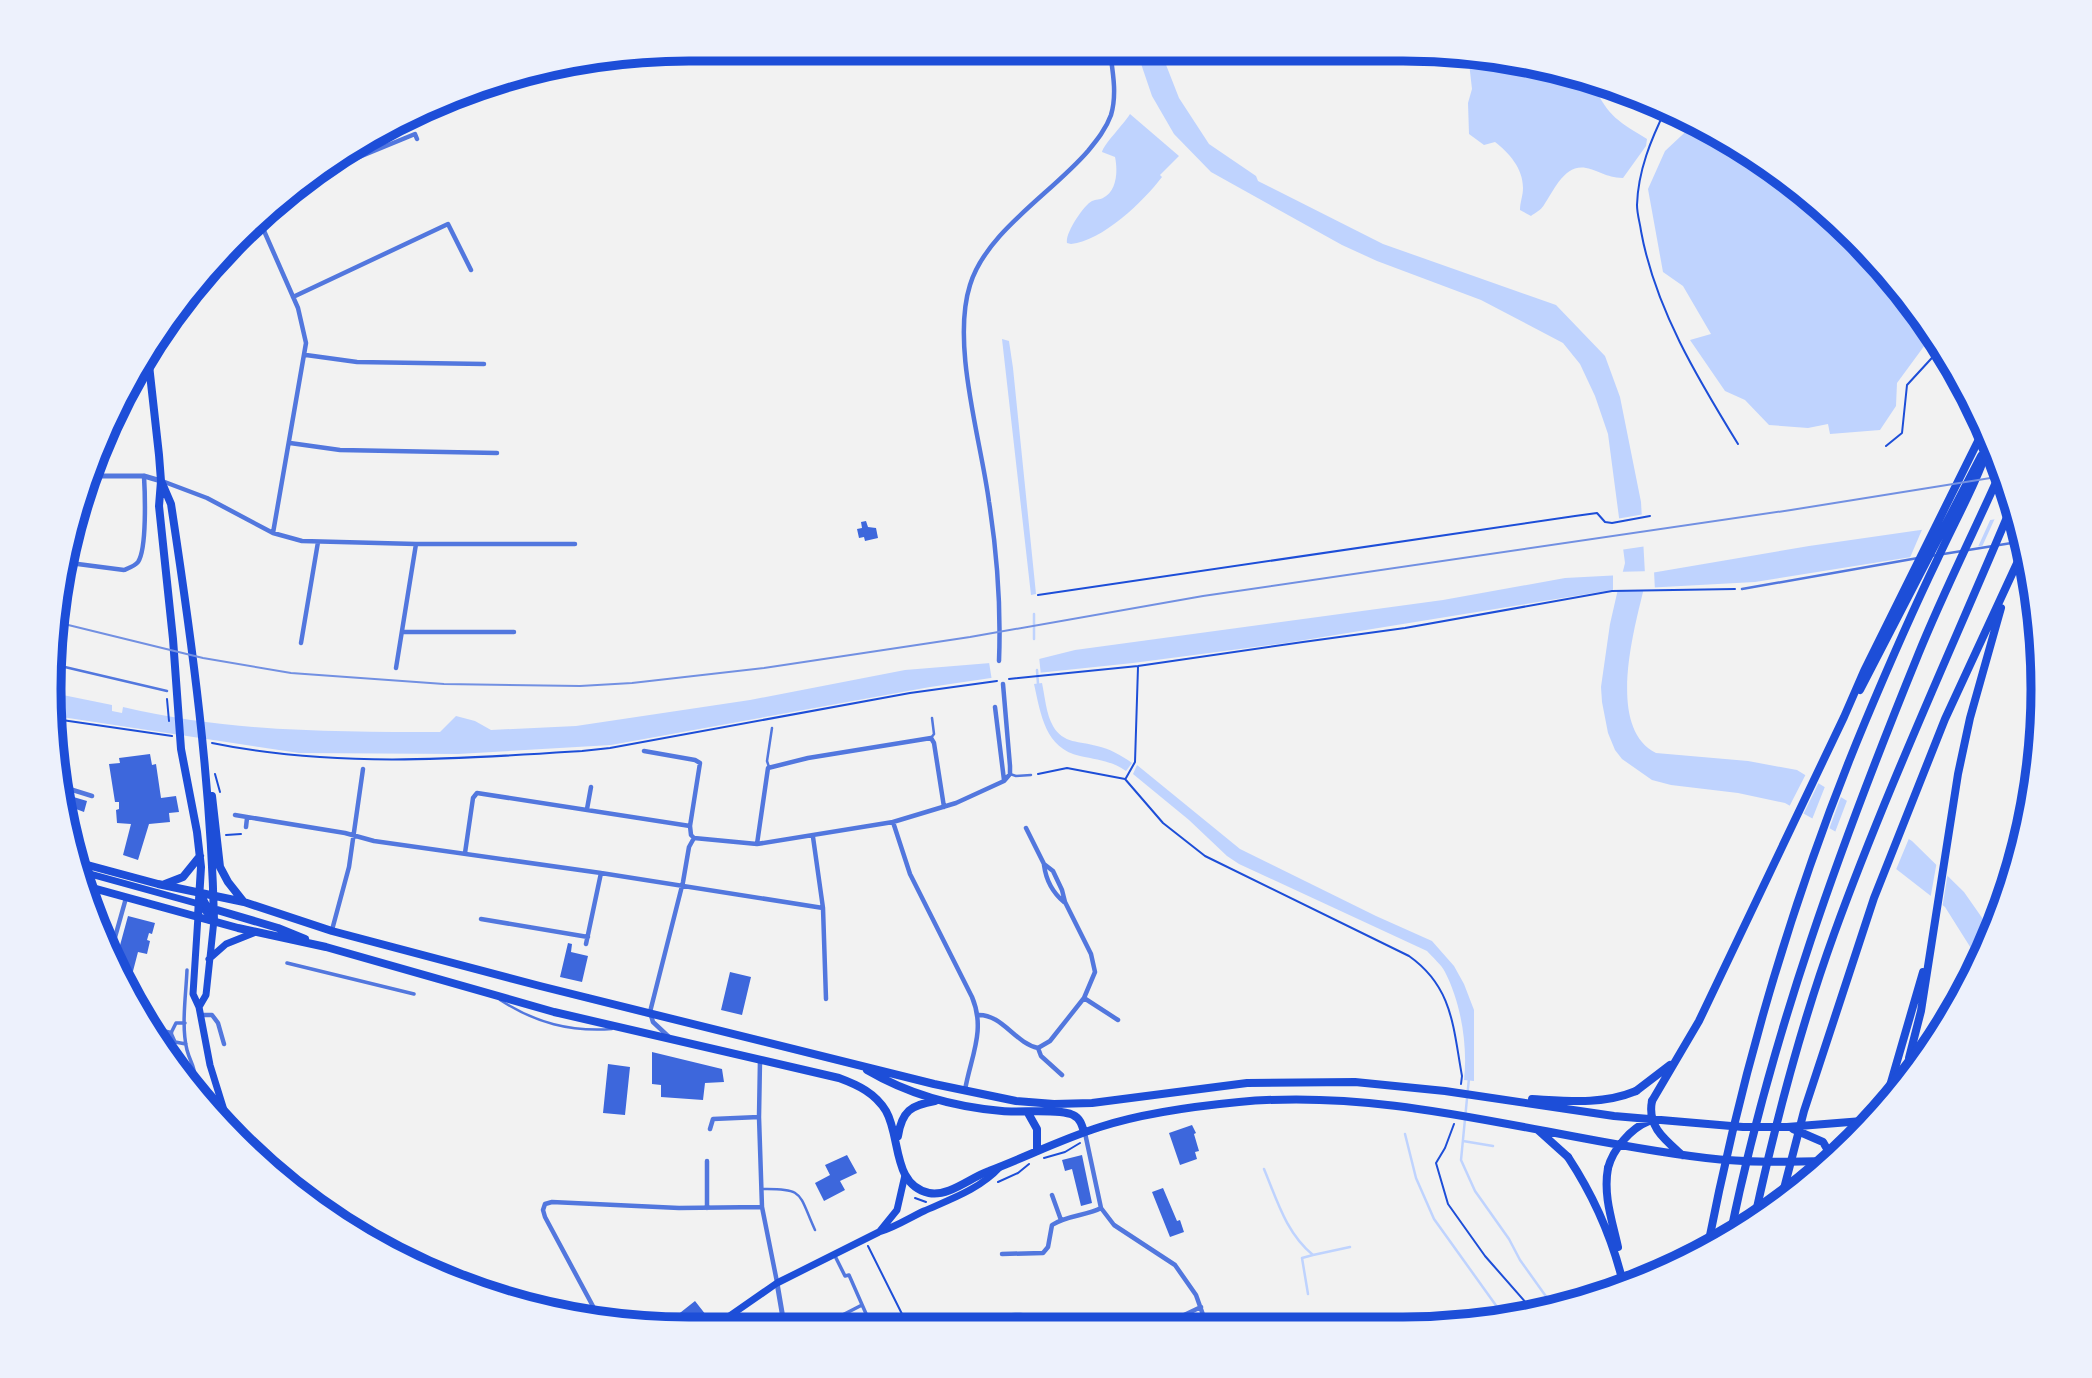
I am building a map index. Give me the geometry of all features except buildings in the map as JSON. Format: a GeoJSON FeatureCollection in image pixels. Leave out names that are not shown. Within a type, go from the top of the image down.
{"type":"FeatureCollection","features":[{"type":"Feature","properties":{"kind":"highway"},"geometry":{"type":"LineString","coordinates":[[149,368],[161,481],[159,506],[181,749],[200,856],[198,916]]}},
{"type":"Feature","properties":{"kind":"highway"},"geometry":{"type":"LineString","coordinates":[[1682,1154],[1662,1137],[1652,1120],[1652,1101],[1699,1021],[1864,671],[1979,440]]}},
{"type":"Feature","properties":{"kind":"highway"},"geometry":{"type":"LineString","coordinates":[[1844,717],[1932,560],[1984,453]]}},
{"type":"Feature","properties":{"kind":"highway"},"geometry":{"type":"LineString","coordinates":[[161,481],[171,504],[194,664],[214,920]]}},
{"type":"Feature","properties":{"kind":"highway"},"geometry":{"type":"LineString","coordinates":[[1733,1223],[1759,1108],[1794,986],[1835,870],[1919,653],[1996,483]]}},
{"type":"Feature","properties":{"kind":"highway"},"geometry":{"type":"LineString","coordinates":[[1757,1208],[1780,1109],[1814,994],[1853,883],[2006,519]]}},
{"type":"Feature","properties":{"kind":"highway"},"geometry":{"type":"LineString","coordinates":[[1709,1237],[1738,1106],[1813,856],[1932,560]]}},
{"type":"Feature","properties":{"kind":"highway"},"geometry":{"type":"LineString","coordinates":[[1784,1187],[1804,1111],[1874,898],[1961,681],[2018,561]]}},
{"type":"Feature","properties":{"kind":"highway"},"geometry":{"type":"LineString","coordinates":[[1909,1060],[1921,1011],[1958,774],[1970,718],[2008,585]]}},
{"type":"Feature","properties":{"kind":"highway"},"geometry":{"type":"LineString","coordinates":[[204,766],[211,784],[220,867],[244,902]]}},
{"type":"Feature","properties":{"kind":"highway"},"geometry":{"type":"LineString","coordinates":[[158,884],[170,883],[183,877],[200,856]]}},
{"type":"Feature","properties":{"kind":"highway"},"geometry":{"type":"LineString","coordinates":[[87,865],[158,884],[244,902],[332,931],[650,1012],[965,1091],[1016,1101],[1092,1103],[1236,1084],[1355,1082],[1445,1091],[1652,1120],[1743,1127],[1787,1127],[1859,1120]]}},
{"type":"Feature","properties":{"kind":"highway"},"geometry":{"type":"LineString","coordinates":[[94,888],[256,932],[326,947],[554,1012],[824,1074],[860,1086],[886,1110],[893,1125],[905,1175],[917,1188],[934,1193],[953,1188],[1000,1167],[1039,1156],[1084,1132],[1120,1121],[1241,1102],[1338,1101],[1485,1118],[1621,1145],[1682,1154],[1753,1162],[1818,1160]]}},
{"type":"Feature","properties":{"kind":"highway"},"geometry":{"type":"LineString","coordinates":[[200,893],[204,904],[214,909],[278,928],[326,947]]}},
{"type":"Feature","properties":{"kind":"highway"},"geometry":{"type":"LineString","coordinates":[[1891,1084],[1931,946]]}},
{"type":"Feature","properties":{"kind":"highway"},"geometry":{"type":"LineString","coordinates":[[1487,1097],[1598,1101],[1614,1099],[1636,1091],[1679,1057]]}},
{"type":"Feature","properties":{"kind":"highway"},"geometry":{"type":"LineString","coordinates":[[856,1063],[888,1082],[938,1100],[993,1110],[1062,1112],[1092,1103]]}},
{"type":"Feature","properties":{"kind":"highway"},"geometry":{"type":"LineString","coordinates":[[897,1141],[900,1124],[908,1111],[917,1104],[938,1100]]}},
{"type":"Feature","properties":{"kind":"highway"},"geometry":{"type":"LineString","coordinates":[[1062,1112],[1073,1115],[1080,1121],[1084,1132]]}},
{"type":"Feature","properties":{"kind":"highway"},"geometry":{"type":"LineString","coordinates":[[1028,1113],[1037,1129],[1039,1156]]}},
{"type":"Feature","properties":{"kind":"highway"},"geometry":{"type":"LineString","coordinates":[[1623,1276],[1607,1202],[1608,1168],[1610,1160],[1633,1130],[1652,1120]]}},
{"type":"Feature","properties":{"kind":"highway"},"geometry":{"type":"LineString","coordinates":[[1787,1127],[1823,1142],[1828,1151]]}},
{"type":"Feature","properties":{"kind":"highway"},"geometry":{"type":"LineString","coordinates":[[1536,1128],[1568,1157],[1599,1208],[1622,1277]]}},
{"type":"Feature","properties":{"kind":"main road"},"geometry":{"type":"LineString","coordinates":[[90,874],[199,904],[214,920],[209,960],[209,995],[200,1011]]}},
{"type":"Feature","properties":{"kind":"main road"},"geometry":{"type":"LineString","coordinates":[[198,916],[193,995],[200,1011],[210,1065],[224,1111]]}},
{"type":"Feature","properties":{"kind":"main road"},"geometry":{"type":"LineString","coordinates":[[209,960],[226,944],[256,932]]}},
{"type":"Feature","properties":{"kind":"main road"},"geometry":{"type":"LineString","coordinates":[[728,1317],[777,1283],[864,1239],[953,1200],[990,1178],[1000,1167]]}},
{"type":"Feature","properties":{"kind":"main road"},"geometry":{"type":"LineString","coordinates":[[879,1232],[897,1210],[905,1175]]}},
{"type":"Feature","properties":{"kind":"street"},"geometry":{"type":"LineString","coordinates":[[999,661],[990,503],[966,354],[968,293],[986,250],[1081,160],[1103,134],[1111,115],[1114,96],[1111,61]]}},
{"type":"Feature","properties":{"kind":"street"},"geometry":{"type":"LineString","coordinates":[[350,161],[415,134],[417,139]]}},
{"type":"Feature","properties":{"kind":"street"},"geometry":{"type":"LineString","coordinates":[[293,297],[448,224],[454,231],[471,270]]}},
{"type":"Feature","properties":{"kind":"street"},"geometry":{"type":"LineString","coordinates":[[263,228],[305,331],[306,355],[273,533]]}},
{"type":"Feature","properties":{"kind":"street"},"geometry":{"type":"LineString","coordinates":[[306,355],[357,362],[484,364]]}},
{"type":"Feature","properties":{"kind":"street"},"geometry":{"type":"LineString","coordinates":[[290,443],[340,450],[497,453]]}},
{"type":"Feature","properties":{"kind":"street"},"geometry":{"type":"LineString","coordinates":[[99,476],[144,476],[196,492],[273,533],[291,539],[416,544],[575,544]]}},
{"type":"Feature","properties":{"kind":"street"},"geometry":{"type":"LineString","coordinates":[[74,563],[124,569],[131,568],[138,562],[142,551],[144,476]]}},
{"type":"Feature","properties":{"kind":"street"},"geometry":{"type":"LineString","coordinates":[[300,643],[318,542]]}},
{"type":"Feature","properties":{"kind":"street"},"geometry":{"type":"LineString","coordinates":[[396,668],[416,544]]}},
{"type":"Feature","properties":{"kind":"street"},"geometry":{"type":"LineString","coordinates":[[402,632],[514,632]]}},
{"type":"Feature","properties":{"kind":"street"},"geometry":{"type":"LineString","coordinates":[[694,838],[757,844],[813,837],[893,822],[944,807],[1004,781],[1010,774],[1003,684]]}},
{"type":"Feature","properties":{"kind":"street"},"geometry":{"type":"LineString","coordinates":[[995,707],[1004,781]]}},
{"type":"Feature","properties":{"kind":"street"},"geometry":{"type":"LineString","coordinates":[[757,844],[769,767],[931,738],[944,807]]}},
{"type":"Feature","properties":{"kind":"street"},"geometry":{"type":"LineString","coordinates":[[644,751],[700,763],[690,825],[694,838]]}},
{"type":"Feature","properties":{"kind":"street"},"geometry":{"type":"LineString","coordinates":[[332,931],[349,867],[363,769]]}},
{"type":"Feature","properties":{"kind":"street"},"geometry":{"type":"LineString","coordinates":[[587,809],[590,787]]}},
{"type":"Feature","properties":{"kind":"street"},"geometry":{"type":"LineString","coordinates":[[70,789],[92,796]]}},
{"type":"Feature","properties":{"kind":"street"},"geometry":{"type":"LineString","coordinates":[[465,853],[475,794],[690,825]]}},
{"type":"Feature","properties":{"kind":"street"},"geometry":{"type":"LineString","coordinates":[[235,815],[354,835],[374,841],[823,908]]}},
{"type":"Feature","properties":{"kind":"street"},"geometry":{"type":"LineString","coordinates":[[246,827],[247,818]]}},
{"type":"Feature","properties":{"kind":"street"},"geometry":{"type":"LineString","coordinates":[[893,822],[910,874],[972,997],[978,1015],[978,1034],[965,1091]]}},
{"type":"Feature","properties":{"kind":"street"},"geometry":{"type":"LineString","coordinates":[[1026,828],[1044,864],[1045,875],[1054,894],[1065,902]]}},
{"type":"Feature","properties":{"kind":"street"},"geometry":{"type":"LineString","coordinates":[[813,837],[823,908],[826,999]]}},
{"type":"Feature","properties":{"kind":"street"},"geometry":{"type":"LineString","coordinates":[[669,1037],[653,1022],[650,1012],[682,886],[689,847],[694,838]]}},
{"type":"Feature","properties":{"kind":"street"},"geometry":{"type":"LineString","coordinates":[[978,1015],[993,1017],[1030,1046],[1038,1048],[1046,1045],[1084,998],[1093,980],[1094,963],[1053,871],[1044,864]]}},
{"type":"Feature","properties":{"kind":"street"},"geometry":{"type":"LineString","coordinates":[[586,944],[601,873]]}},
{"type":"Feature","properties":{"kind":"street"},"geometry":{"type":"LineString","coordinates":[[114,940],[126,897]]}},
{"type":"Feature","properties":{"kind":"street"},"geometry":{"type":"LineString","coordinates":[[481,919],[588,937]]}},
{"type":"Feature","properties":{"kind":"street"},"geometry":{"type":"LineString","coordinates":[[287,963],[414,994]]}},
{"type":"Feature","properties":{"kind":"street"},"geometry":{"type":"LineString","coordinates":[[187,970],[187,1052],[195,1067],[195,1076]]}},
{"type":"Feature","properties":{"kind":"street"},"geometry":{"type":"LineString","coordinates":[[1084,998],[1118,1020]]}},
{"type":"Feature","properties":{"kind":"street"},"geometry":{"type":"LineString","coordinates":[[200,1011],[212,1015],[218,1023],[224,1044]]}},
{"type":"Feature","properties":{"kind":"street"},"geometry":{"type":"LineString","coordinates":[[171,1033],[176,1023],[185,1023]]}},
{"type":"Feature","properties":{"kind":"street"},"geometry":{"type":"LineString","coordinates":[[163,1031],[171,1033]]}},
{"type":"Feature","properties":{"kind":"street"},"geometry":{"type":"LineString","coordinates":[[171,1033],[175,1042],[187,1044]]}},
{"type":"Feature","properties":{"kind":"street"},"geometry":{"type":"LineString","coordinates":[[1038,1048],[1041,1056],[1062,1075]]}},
{"type":"Feature","properties":{"kind":"street"},"geometry":{"type":"LineString","coordinates":[[760,1060],[762,1207],[783,1317]]}},
{"type":"Feature","properties":{"kind":"street"},"geometry":{"type":"LineString","coordinates":[[710,1129],[713,1119],[759,1117]]}},
{"type":"Feature","properties":{"kind":"street"},"geometry":{"type":"LineString","coordinates":[[1084,1132],[1101,1208],[1114,1225],[1175,1265],[1196,1295],[1204,1317]]}},
{"type":"Feature","properties":{"kind":"street"},"geometry":{"type":"LineString","coordinates":[[707,1161],[707,1208]]}},
{"type":"Feature","properties":{"kind":"street"},"geometry":{"type":"LineString","coordinates":[[1052,1195],[1060,1220]]}},
{"type":"Feature","properties":{"kind":"street"},"geometry":{"type":"LineString","coordinates":[[595,1309],[545,1217],[544,1207],[552,1202],[707,1208],[762,1207]]}},
{"type":"Feature","properties":{"kind":"street"},"geometry":{"type":"LineString","coordinates":[[1002,1254],[1046,1251],[1052,1224],[1101,1208]]}},
{"type":"Feature","properties":{"kind":"street"},"geometry":{"type":"LineString","coordinates":[[834,1254],[845,1276],[849,1275],[867,1317]]}},
{"type":"Feature","properties":{"kind":"street"},"geometry":{"type":"LineString","coordinates":[[838,1317],[862,1305]]}},
{"type":"Feature","properties":{"kind":"street"},"geometry":{"type":"LineString","coordinates":[[1180,1317],[1201,1307]]}},
{"type":"Feature","properties":{"kind":"street"},"geometry":{"type":"LineString","coordinates":[[995,1317],[1025,1314],[1045,1317]]}},
{"type":"Feature","properties":{"kind":"lane"},"geometry":{"type":"LineString","coordinates":[[1742,589],[2014,547]]}},
{"type":"Feature","properties":{"kind":"lane"},"geometry":{"type":"LineString","coordinates":[[62,667],[167,691]]}},
{"type":"Feature","properties":{"kind":"lane"},"geometry":{"type":"LineString","coordinates":[[931,738],[934,731],[932,718]]}},
{"type":"Feature","properties":{"kind":"lane"},"geometry":{"type":"LineString","coordinates":[[769,767],[767,761],[772,728]]}},
{"type":"Feature","properties":{"kind":"lane"},"geometry":{"type":"LineString","coordinates":[[1010,774],[1031,775]]}},
{"type":"Feature","properties":{"kind":"lane"},"geometry":{"type":"LineString","coordinates":[[491,995],[546,1024],[592,1031],[626,1028]]}},
{"type":"Feature","properties":{"kind":"lane"},"geometry":{"type":"LineString","coordinates":[[761,1189],[788,1189],[796,1192],[815,1230]]}},
{"type":"Feature","properties":{"kind":"path"},"geometry":{"type":"LineString","coordinates":[[1662,117],[1650,141],[1637,206],[1645,251],[1671,321],[1712,401],[1738,444]]}},
{"type":"Feature","properties":{"kind":"path"},"geometry":{"type":"LineString","coordinates":[[1886,446],[1902,433],[1907,385],[1934,355]]}},
{"type":"Feature","properties":{"kind":"path"},"geometry":{"type":"LineString","coordinates":[[1038,595],[1597,513],[1605,522],[1612,523],[1650,516]]}},
{"type":"Feature","properties":{"kind":"path"},"geometry":{"type":"LineString","coordinates":[[214,743],[300,757],[379,760],[582,751],[910,693],[1041,675],[1138,666],[1405,628],[1612,591],[1742,589]]}},
{"type":"Feature","properties":{"kind":"path"},"geometry":{"type":"LineString","coordinates":[[1125,779],[1135,762],[1138,666]]}},
{"type":"Feature","properties":{"kind":"path"},"geometry":{"type":"LineString","coordinates":[[167,691],[168,709]]}},
{"type":"Feature","properties":{"kind":"path"},"geometry":{"type":"LineString","coordinates":[[63,720],[177,737]]}},
{"type":"Feature","properties":{"kind":"path"},"geometry":{"type":"LineString","coordinates":[[1031,775],[1067,768],[1125,779],[1163,822],[1182,840],[1206,856],[1423,966],[1432,974],[1448,1003],[1462,1076],[1460,1089]]}},
{"type":"Feature","properties":{"kind":"path"},"geometry":{"type":"LineString","coordinates":[[226,835],[242,833],[246,827]]}},
{"type":"Feature","properties":{"kind":"path"},"geometry":{"type":"LineString","coordinates":[[1456,1116],[1454,1129],[1436,1163],[1448,1204],[1485,1256],[1527,1304]]}},
{"type":"Feature","properties":{"kind":"path"},"geometry":{"type":"LineString","coordinates":[[1039,1156],[1065,1152],[1080,1144],[1084,1132]]}},
{"type":"Feature","properties":{"kind":"path"},"geometry":{"type":"LineString","coordinates":[[994,1184],[1032,1162]]}},
{"type":"Feature","properties":{"kind":"path"},"geometry":{"type":"LineString","coordinates":[[864,1239],[903,1317]]}},
{"type":"Feature","properties":{"kind":"water"},"geometry":{"type":"Polygon","coordinates":[[[1140,61],[1165,61],[1179,98],[1209,144],[1256,176],[1258,181],[1383,244],[1556,305],[1605,356],[1620,397],[1641,502],[1645,574],[1809,546],[2006,518],[2012,541],[1755,582],[1644,588],[1630,652],[1628,677],[1632,723],[1641,740],[1656,753],[1748,761],[1797,770],[1912,841],[1964,892],[1985,923],[1973,951],[1945,907],[1882,858],[1785,803],[1652,780],[1622,759],[1608,733],[1601,687],[1618,589],[1286,643],[930,687],[611,745],[458,754],[299,753],[62,717],[61,695],[112,705],[112,711],[122,713],[123,707],[201,721],[280,729],[440,732],[456,716],[475,721],[491,730],[576,726],[750,700],[905,670],[1039,659],[1075,650],[1443,600],[1565,578],[1622,575],[1625,563],[1608,434],[1580,364],[1563,343],[1481,300],[1342,245],[1211,172],[1174,134],[1152,96],[1140,61]]]}},
{"type":"Feature","properties":{"kind":"water"},"geometry":{"type":"Polygon","coordinates":[[[1469,65],[1525,73],[1598,93],[1616,118],[1647,139],[1646,146],[1623,178],[1586,168],[1572,170],[1560,180],[1543,207],[1531,216],[1520,210],[1522,181],[1514,162],[1495,142],[1484,145],[1469,134],[1468,103],[1472,89],[1469,65]]]}},
{"type":"Feature","properties":{"kind":"water"},"geometry":{"type":"Polygon","coordinates":[[[1130,114],[1179,156],[1160,175],[1162,177],[1144,198],[1121,219],[1096,236],[1067,243],[1072,226],[1084,208],[1092,201],[1108,195],[1114,186],[1115,157],[1102,152],[1130,114]]]}},
{"type":"Feature","properties":{"kind":"water"},"geometry":{"type":"Polygon","coordinates":[[[1688,130],[1752,167],[1817,217],[1847,245],[1901,307],[1927,343],[1897,383],[1896,406],[1880,430],[1830,434],[1828,424],[1808,428],[1769,425],[1745,400],[1725,391],[1690,340],[1711,334],[1683,286],[1663,272],[1648,189],[1665,151],[1688,130]]]}},
{"type":"Feature","properties":{"kind":"water"},"geometry":{"type":"Polygon","coordinates":[[[1002,339],[1009,341],[1013,368],[1036,594],[1031,595],[1002,339]]]}},
{"type":"Feature","properties":{"kind":"water"},"geometry":{"type":"Polygon","coordinates":[[[1042,683],[1049,716],[1057,732],[1072,741],[1102,747],[1120,755],[1132,763],[1126,771],[1110,763],[1068,752],[1059,746],[1046,729],[1039,707],[1034,684],[1042,683]]]}},
{"type":"Feature","properties":{"kind":"water"},"geometry":{"type":"Polygon","coordinates":[[[1137,765],[1240,849],[1432,941],[1454,966],[1474,1010],[1474,1081],[1464,1080],[1462,1025],[1451,984],[1443,969],[1427,951],[1239,864],[1133,774],[1137,765]]]}},
{"type":"Feature","properties":{"kind":"pier"},"geometry":{"type":"Polygon","coordinates":[[[1645,514],[1647,546],[1620,550],[1616,519],[1645,514]]]}},
{"type":"Feature","properties":{"kind":"pier"},"geometry":{"type":"Polygon","coordinates":[[[2005,515],[2013,544],[1981,549],[1996,516],[2005,515]]]}},
{"type":"Feature","properties":{"kind":"pier"},"geometry":{"type":"Polygon","coordinates":[[[1992,516],[1977,549],[1909,560],[1924,525],[1992,516]]]}},
{"type":"Feature","properties":{"kind":"pier"},"geometry":{"type":"Polygon","coordinates":[[[1654,571],[1655,591],[1613,591],[1613,572],[1654,571]]]}},
{"type":"Feature","properties":{"kind":"pier"},"geometry":{"type":"Polygon","coordinates":[[[1039,656],[1041,676],[992,681],[989,662],[1039,656]]]}},
{"type":"Feature","properties":{"kind":"pier"},"geometry":{"type":"Polygon","coordinates":[[[1807,772],[1820,780],[1802,817],[1788,809],[1807,772]]]}},
{"type":"Feature","properties":{"kind":"pier"},"geometry":{"type":"Polygon","coordinates":[[[1826,784],[1842,794],[1828,832],[1811,822],[1826,784]]]}},
{"type":"Feature","properties":{"kind":"pier"},"geometry":{"type":"Polygon","coordinates":[[[1848,798],[1910,836],[1895,872],[1880,860],[1834,835],[1848,798]]]}},
{"type":"Feature","properties":{"kind":"pier"},"geometry":{"type":"Polygon","coordinates":[[[1937,861],[1948,872],[1942,909],[1930,900],[1937,861]]]}},
{"type":"Feature","properties":{"kind":"waterway"},"geometry":{"type":"LineString","coordinates":[[1034,614],[1034,639]]}},
{"type":"Feature","properties":{"kind":"waterway"},"geometry":{"type":"LineString","coordinates":[[1037,670],[1038,684]]}},
{"type":"Feature","properties":{"kind":"waterway"},"geometry":{"type":"LineString","coordinates":[[1469,1078],[1461,1160],[1475,1191],[1548,1299]]}},
{"type":"Feature","properties":{"kind":"waterway"},"geometry":{"type":"LineString","coordinates":[[1405,1134],[1416,1178],[1434,1219],[1499,1309]]}},
{"type":"Feature","properties":{"kind":"waterway"},"geometry":{"type":"LineString","coordinates":[[1463,1141],[1493,1146]]}},
{"type":"Feature","properties":{"kind":"waterway"},"geometry":{"type":"LineString","coordinates":[[1264,1169],[1289,1226],[1313,1255],[1350,1247]]}},
{"type":"Feature","properties":{"kind":"waterway"},"geometry":{"type":"LineString","coordinates":[[1308,1294],[1302,1258],[1313,1255]]}},
{"type":"Feature","properties":{"kind":"tram line"},"geometry":{"type":"LineString","coordinates":[[65,624],[203,658],[291,673],[444,684],[580,686],[632,683],[764,668],[970,637],[1203,596],[1791,510],[1994,478]]}}]}
